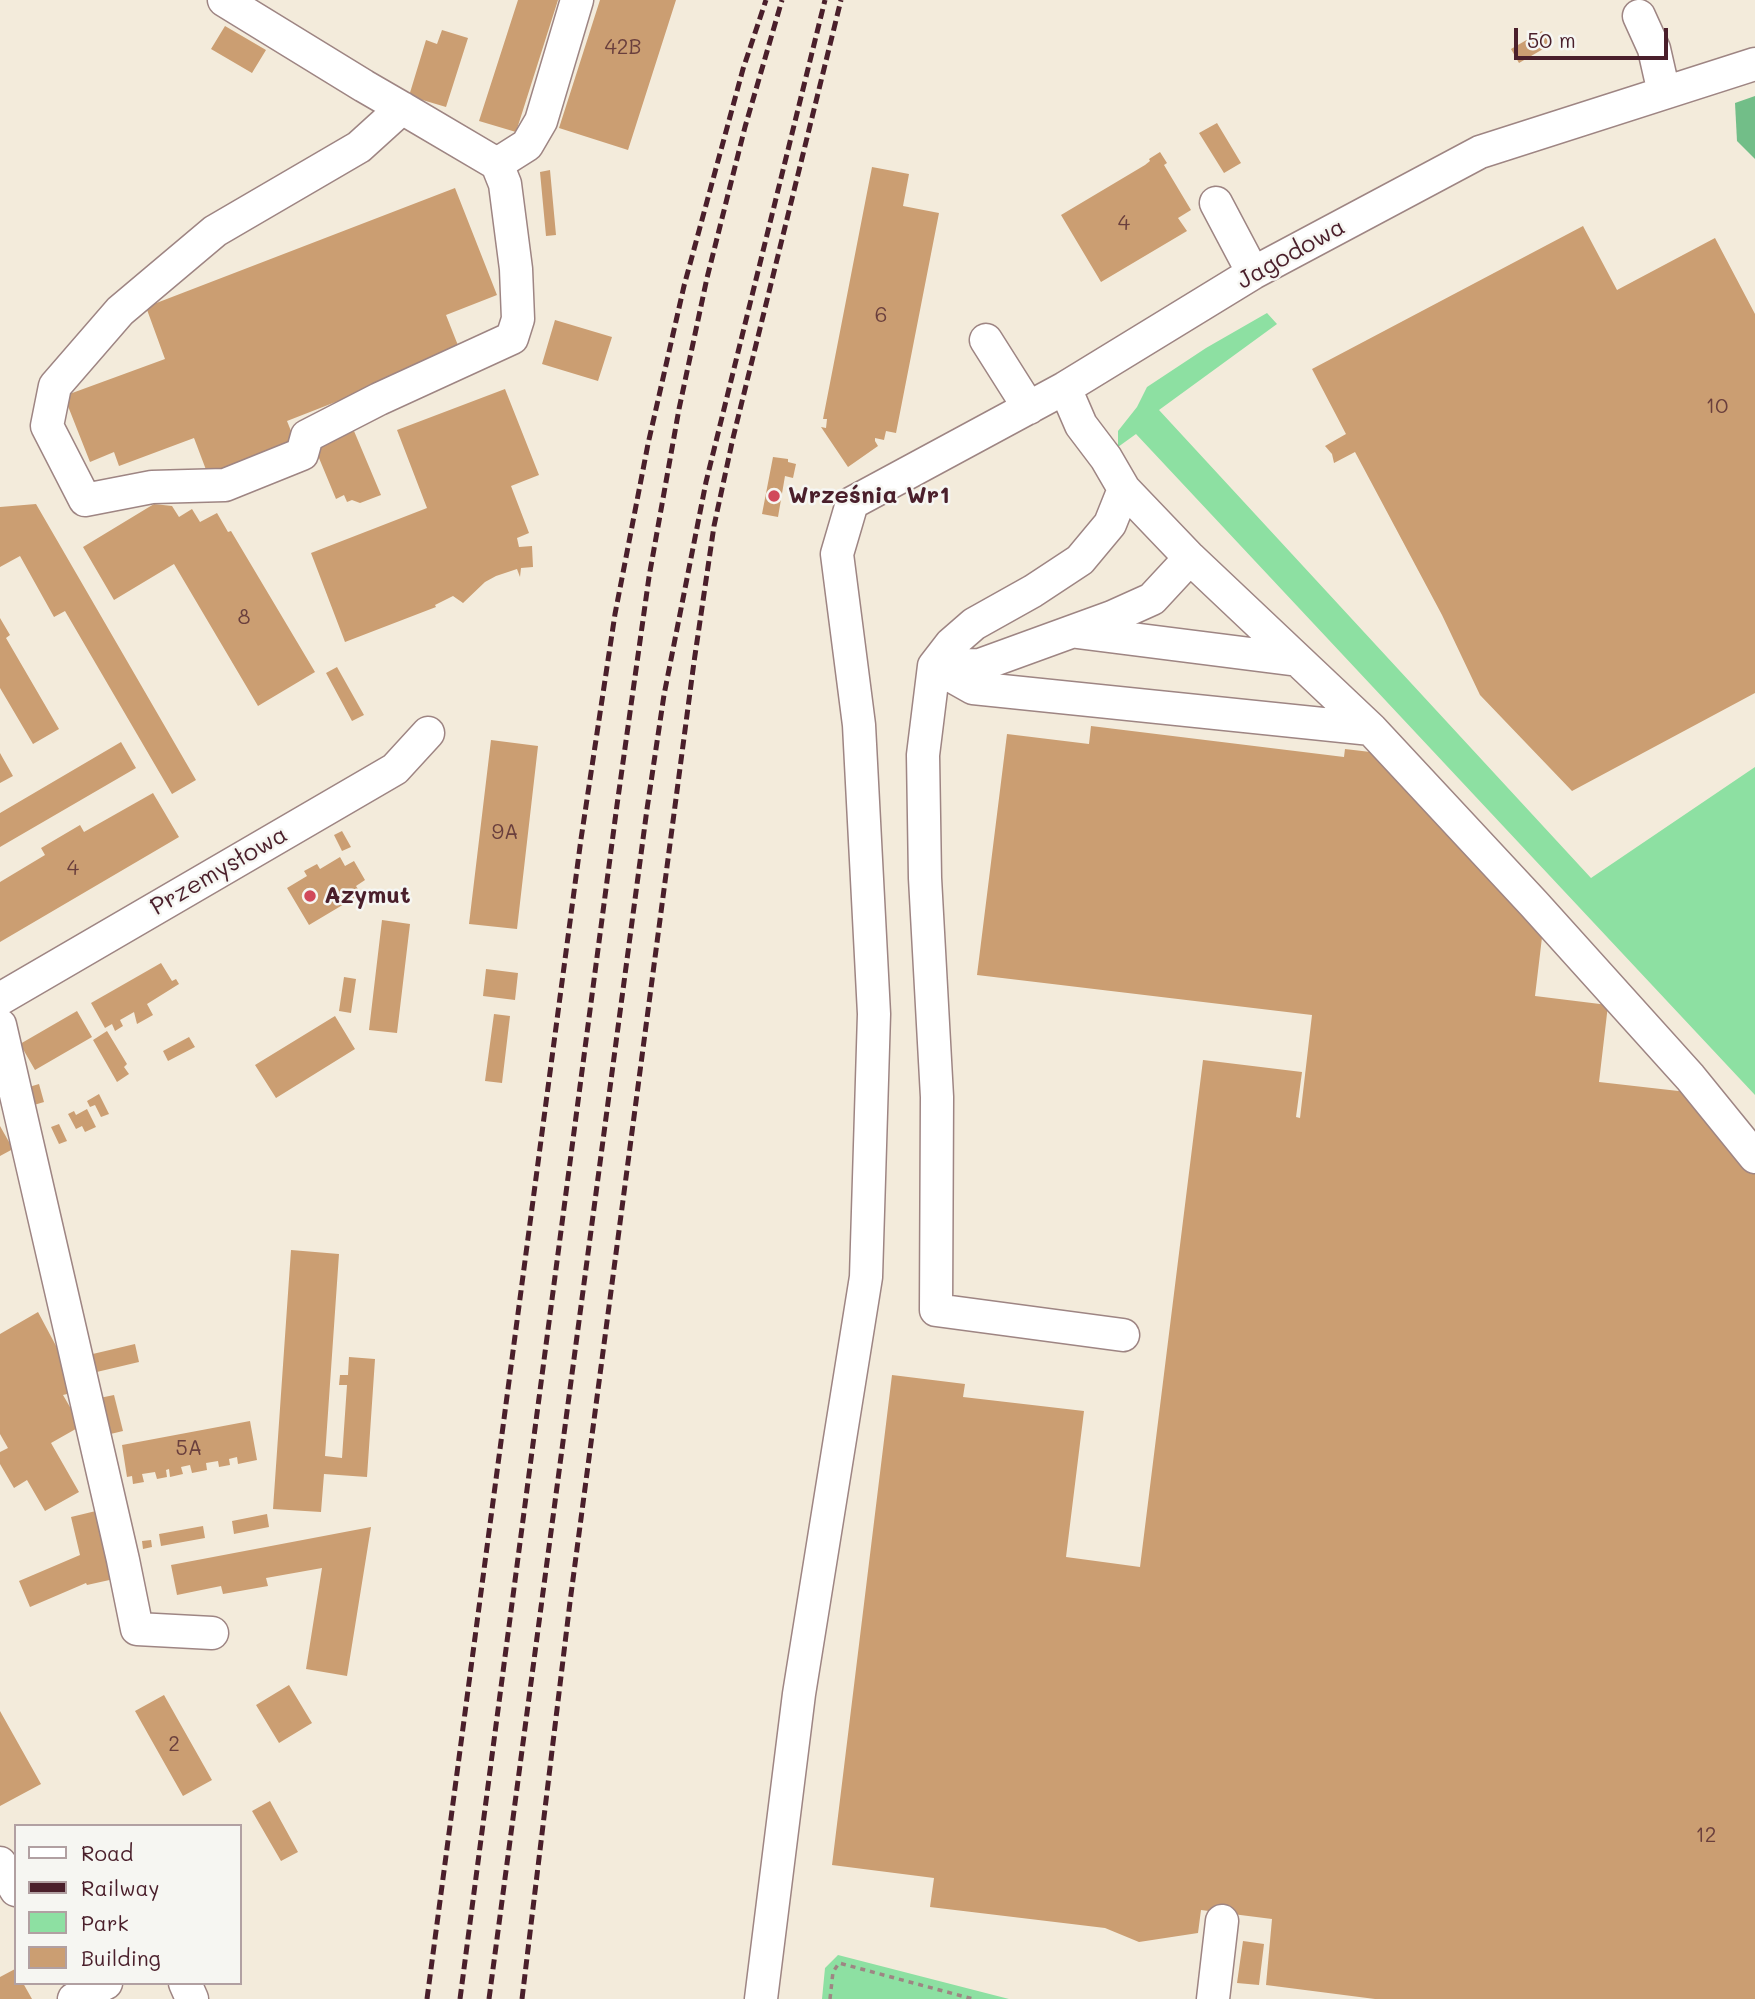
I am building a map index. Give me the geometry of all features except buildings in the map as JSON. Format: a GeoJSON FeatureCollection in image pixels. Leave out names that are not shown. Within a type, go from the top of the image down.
{"type":"FeatureCollection","features":[{"type":"Feature","properties":{"kind":"street"},"geometry":{"type":"LineString","coordinates":[[224,0],[497,164],[505,184],[516,269],[518,319],[512,338],[379,399],[307,436],[302,454],[225,485],[152,487],[85,500],[47,426],[55,386],[120,311],[215,231],[359,146],[402,108]]}},
{"type":"Feature","properties":{"kind":"street"},"geometry":{"type":"LineString","coordinates":[[497,164],[527,145],[541,121],[577,0]]}},
{"type":"Feature","properties":{"kind":"street"},"geometry":{"type":"LineString","coordinates":[[1639,16],[1654,49],[1664,93]]}},
{"type":"Feature","properties":{"kind":"street","name":"Jagodowa"},"geometry":{"type":"LineString","coordinates":[[761,1999],[799,1694],[866,1277],[874,1014],[859,725],[838,554],[852,503],[1065,388],[1253,273],[1480,152],[1755,64]]}},
{"type":"Feature","properties":{"kind":"street"},"geometry":{"type":"LineString","coordinates":[[1216,203],[1253,273]]}},
{"type":"Feature","properties":{"kind":"street"},"geometry":{"type":"LineString","coordinates":[[986,340],[1029,408]]}},
{"type":"Feature","properties":{"kind":"street"},"geometry":{"type":"LineString","coordinates":[[1065,388],[1081,425],[1107,458],[1124,489],[1190,558],[1371,729],[1690,1077],[1755,1157]]}},
{"type":"Feature","properties":{"kind":"street"},"geometry":{"type":"LineString","coordinates":[[1124,489],[1110,524],[1080,560],[1033,591],[974,624],[951,644],[934,666],[923,755],[925,878],[937,1097],[936,1310],[1124,1335]]}},
{"type":"Feature","properties":{"kind":"street"},"geometry":{"type":"LineString","coordinates":[[934,666],[980,665],[1112,617],[1152,598],[1190,558]]}},
{"type":"Feature","properties":{"kind":"street"},"geometry":{"type":"LineString","coordinates":[[1071,631],[1298,660]]}},
{"type":"Feature","properties":{"kind":"street"},"geometry":{"type":"LineString","coordinates":[[934,666],[973,688],[1371,729]]}},
{"type":"Feature","properties":{"kind":"street","name":"Przemysłowa"},"geometry":{"type":"LineString","coordinates":[[0,999],[395,769],[428,733]]}},
{"type":"Feature","properties":{"kind":"street"},"geometry":{"type":"LineString","coordinates":[[0,1025],[137,1629],[212,1633]]}},
{"type":"Feature","properties":{"kind":"street"},"geometry":{"type":"LineString","coordinates":[[0,1863],[14,1887]]}},
{"type":"Feature","properties":{"kind":"street"},"geometry":{"type":"LineString","coordinates":[[1213,1999],[1222,1921]]}},
{"type":"Feature","properties":{"kind":"path"},"geometry":{"type":"LineString","coordinates":[[830,1999],[833,1972],[839,1964],[973,1999]]}},
{"type":"Feature","properties":{"kind":"green space"},"geometry":{"type":"Polygon","coordinates":[[[1755,96],[1755,159],[1737,141],[1735,103],[1755,96]]]}},
{"type":"Feature","properties":{"kind":"green space"},"geometry":{"type":"Polygon","coordinates":[[[1267,313],[1277,324],[1159,410],[1591,878],[1755,767],[1755,1095],[1136,434],[1118,447],[1118,431],[1137,407],[1147,387],[1206,348],[1267,313]]]}},
{"type":"Feature","properties":{"kind":"green space"},"geometry":{"type":"Polygon","coordinates":[[[838,1955],[1009,1999],[822,1999],[825,1968],[838,1955]]]}},
{"type":"Feature","properties":{"kind":"railway"},"geometry":{"type":"LineString","coordinates":[[427,1999],[581,839],[615,614],[648,444],[684,286],[743,69],[766,0]]}},
{"type":"Feature","properties":{"kind":"railway"},"geometry":{"type":"LineString","coordinates":[[460,1999],[649,577],[679,409],[707,278],[745,127],[782,0]]}},
{"type":"Feature","properties":{"kind":"railway"},"geometry":{"type":"LineString","coordinates":[[489,1999],[664,695],[706,482],[825,0]]}},
{"type":"Feature","properties":{"kind":"railway"},"geometry":{"type":"LineString","coordinates":[[522,1999],[570,1602],[714,526],[733,438],[841,0]]}},
{"type":"Feature","properties":{"kind":"place","name":"Września Wr1"},"geometry":{"type":"Point","coordinates":[774,496]}},
{"type":"Feature","properties":{"kind":"place","name":"Azymut"},"geometry":{"type":"Point","coordinates":[310,896]}}]}
